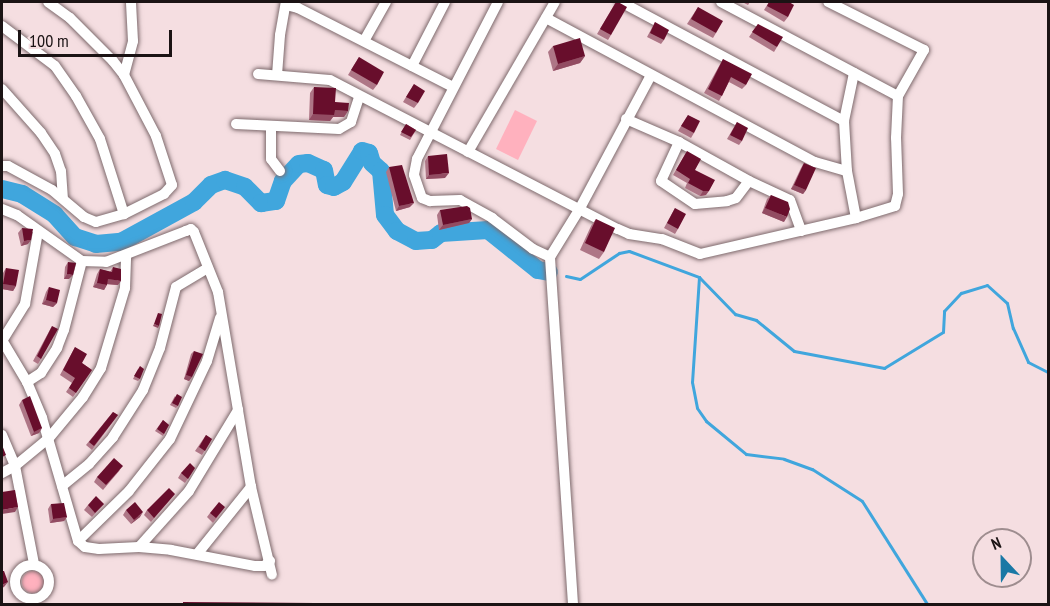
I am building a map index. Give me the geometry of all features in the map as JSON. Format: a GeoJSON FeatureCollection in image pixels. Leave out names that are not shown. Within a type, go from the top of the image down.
{"type":"FeatureCollection","features":[{"type":"Feature","properties":{"kind":"street"},"geometry":{"type":"LineString","coordinates":[[2,155],[5,166],[63,198],[84,217],[96,222],[124,214],[164,194],[172,185],[156,136],[124,75],[70,18],[48,2]]}},
{"type":"Feature","properties":{"kind":"street"},"geometry":{"type":"LineString","coordinates":[[364,40],[386,2]]}},
{"type":"Feature","properties":{"kind":"street"},"geometry":{"type":"LineString","coordinates":[[412,66],[445,2]]}},
{"type":"Feature","properties":{"kind":"street"},"geometry":{"type":"LineString","coordinates":[[498,2],[417,159],[414,176],[422,198],[430,201],[460,200],[492,218],[533,249],[550,257]]}},
{"type":"Feature","properties":{"kind":"street"},"geometry":{"type":"LineString","coordinates":[[468,152],[555,2]]}},
{"type":"Feature","properties":{"kind":"street"},"geometry":{"type":"LineString","coordinates":[[621,2],[844,121]]}},
{"type":"Feature","properties":{"kind":"street"},"geometry":{"type":"LineString","coordinates":[[721,2],[898,96]]}},
{"type":"Feature","properties":{"kind":"street"},"geometry":{"type":"LineString","coordinates":[[258,74],[321,77],[630,234],[662,239],[700,254],[856,218],[896,206],[898,96],[924,50],[828,2]]}},
{"type":"Feature","properties":{"kind":"street"},"geometry":{"type":"LineString","coordinates":[[124,75],[133,41],[129,3]]}},
{"type":"Feature","properties":{"kind":"street"},"geometry":{"type":"LineString","coordinates":[[277,75],[279,35],[286,3],[364,40],[453,87]]}},
{"type":"Feature","properties":{"kind":"street"},"geometry":{"type":"LineString","coordinates":[[546,18],[815,162],[847,171]]}},
{"type":"Feature","properties":{"kind":"street"},"geometry":{"type":"LineString","coordinates":[[2,26],[55,66],[76,96],[100,139],[124,214]]}},
{"type":"Feature","properties":{"kind":"street"},"geometry":{"type":"LineString","coordinates":[[854,74],[844,121],[847,171],[856,218]]}},
{"type":"Feature","properties":{"kind":"street"},"geometry":{"type":"LineString","coordinates":[[573,604],[550,257],[579,210],[651,75]]}},
{"type":"Feature","properties":{"kind":"street"},"geometry":{"type":"LineString","coordinates":[[2,89],[41,133],[55,154],[61,171],[63,198]]}},
{"type":"Feature","properties":{"kind":"street"},"geometry":{"type":"LineString","coordinates":[[236,124],[339,129],[351,122],[359,97]]}},
{"type":"Feature","properties":{"kind":"street"},"geometry":{"type":"LineString","coordinates":[[626,119],[679,142],[749,182],[790,200],[801,231]]}},
{"type":"Feature","properties":{"kind":"street"},"geometry":{"type":"LineString","coordinates":[[271,127],[271,159],[280,171]]}},
{"type":"Feature","properties":{"kind":"street"},"geometry":{"type":"LineString","coordinates":[[679,142],[661,182],[695,204],[716,203],[736,198],[749,182]]}},
{"type":"Feature","properties":{"kind":"street"},"geometry":{"type":"LineString","coordinates":[[2,209],[17,215],[82,261],[106,262],[191,230],[218,292],[220,315],[251,487],[272,575]]}},
{"type":"Feature","properties":{"kind":"street"},"geometry":{"type":"LineString","coordinates":[[38,232],[25,304],[2,341],[27,382],[49,438],[78,542],[85,547],[99,549],[139,547],[198,553],[255,566],[264,566],[270,561]]}},
{"type":"Feature","properties":{"kind":"street"},"geometry":{"type":"LineString","coordinates":[[2,473],[15,466],[49,438],[83,397],[101,368],[125,288],[126,255]]}},
{"type":"Feature","properties":{"kind":"street"},"geometry":{"type":"LineString","coordinates":[[27,382],[41,373],[57,348],[82,261]]}},
{"type":"Feature","properties":{"kind":"street"},"geometry":{"type":"LineString","coordinates":[[62,486],[89,464],[113,437],[142,390],[160,348],[176,287],[180,282],[208,268]]}},
{"type":"Feature","properties":{"kind":"street"},"geometry":{"type":"LineString","coordinates":[[78,542],[129,490],[170,440],[207,361],[220,315]]}},
{"type":"Feature","properties":{"kind":"street"},"geometry":{"type":"LineString","coordinates":[[139,547],[189,491],[238,410]]}},
{"type":"Feature","properties":{"kind":"street"},"geometry":{"type":"LineString","coordinates":[[2,435],[15,466],[34,564]]}},
{"type":"Feature","properties":{"kind":"street"},"geometry":{"type":"LineString","coordinates":[[198,553],[251,487]]}},
{"type":"Feature","properties":{"kind":"street"},"geometry":{"type":"LineString","coordinates":[[34,564],[45,569],[50,580],[47,592],[37,602],[24,601],[17,590],[15,579],[24,566],[34,564]]}},
{"type":"Feature","properties":{"kind":"shaded area"},"geometry":{"type":"Polygon","coordinates":[[[515,110],[537,121],[518,160],[496,149],[515,110]]]}},
{"type":"Feature","properties":{"kind":"shaded area"},"geometry":{"type":"Polygon","coordinates":[[[33,571],[41,574],[44,582],[41,590],[33,593],[25,590],[22,582],[25,574],[33,571]]]}},
{"type":"Feature","properties":{"kind":"building"},"geometry":{"type":"Polygon","coordinates":[[[616,2],[627,7],[611,35],[600,29],[616,2]]]}},
{"type":"Feature","properties":{"kind":"building"},"geometry":{"type":"Polygon","coordinates":[[[769,2],[789,2],[794,5],[788,17],[767,6],[769,2]]]}},
{"type":"Feature","properties":{"kind":"building"},"geometry":{"type":"Polygon","coordinates":[[[698,7],[723,21],[716,33],[691,19],[698,7]]]}},
{"type":"Feature","properties":{"kind":"building"},"geometry":{"type":"Polygon","coordinates":[[[655,22],[669,30],[664,40],[650,33],[655,22]]]}},
{"type":"Feature","properties":{"kind":"building"},"geometry":{"type":"Polygon","coordinates":[[[758,24],[783,37],[777,47],[752,32],[758,24]]]}},
{"type":"Feature","properties":{"kind":"building"},"geometry":{"type":"Polygon","coordinates":[[[580,38],[585,56],[558,64],[553,46],[580,38]]]}},
{"type":"Feature","properties":{"kind":"building"},"geometry":{"type":"Polygon","coordinates":[[[359,57],[384,72],[377,85],[351,70],[359,57]]]}},
{"type":"Feature","properties":{"kind":"building"},"geometry":{"type":"Polygon","coordinates":[[[723,59],[752,74],[746,85],[731,77],[722,96],[708,89],[723,59]]]}},
{"type":"Feature","properties":{"kind":"building"},"geometry":{"type":"Polygon","coordinates":[[[414,84],[425,91],[418,103],[406,97],[414,84]]]}},
{"type":"Feature","properties":{"kind":"building"},"geometry":{"type":"Polygon","coordinates":[[[314,87],[336,88],[335,102],[349,103],[348,111],[335,110],[334,115],[313,114],[314,87]]]}},
{"type":"Feature","properties":{"kind":"building"},"geometry":{"type":"Polygon","coordinates":[[[688,115],[700,121],[694,133],[681,126],[688,115]]]}},
{"type":"Feature","properties":{"kind":"building"},"geometry":{"type":"Polygon","coordinates":[[[737,122],[748,128],[742,141],[730,135],[737,122]]]}},
{"type":"Feature","properties":{"kind":"building"},"geometry":{"type":"Polygon","coordinates":[[[406,124],[416,130],[411,137],[401,132],[406,124]]]}},
{"type":"Feature","properties":{"kind":"building"},"geometry":{"type":"Polygon","coordinates":[[[687,151],[701,159],[695,170],[715,180],[709,191],[703,191],[688,183],[690,179],[676,170],[687,151]]]}},
{"type":"Feature","properties":{"kind":"building"},"geometry":{"type":"Polygon","coordinates":[[[447,154],[449,173],[429,175],[428,156],[447,154]]]}},
{"type":"Feature","properties":{"kind":"building"},"geometry":{"type":"Polygon","coordinates":[[[804,163],[816,168],[806,190],[794,185],[804,163]]]}},
{"type":"Feature","properties":{"kind":"building"},"geometry":{"type":"Polygon","coordinates":[[[402,165],[414,203],[399,206],[389,167],[402,165]]]}},
{"type":"Feature","properties":{"kind":"building"},"geometry":{"type":"Polygon","coordinates":[[[771,195],[788,202],[790,209],[787,217],[765,208],[771,195]]]}},
{"type":"Feature","properties":{"kind":"building"},"geometry":{"type":"Polygon","coordinates":[[[467,206],[470,208],[472,219],[443,225],[440,210],[467,206]]]}},
{"type":"Feature","properties":{"kind":"building"},"geometry":{"type":"Polygon","coordinates":[[[675,208],[686,214],[678,229],[667,223],[675,208]]]}},
{"type":"Feature","properties":{"kind":"building"},"geometry":{"type":"Polygon","coordinates":[[[596,219],[615,228],[604,252],[585,243],[596,219]]]}},
{"type":"Feature","properties":{"kind":"building"},"geometry":{"type":"Polygon","coordinates":[[[22,228],[33,229],[31,240],[24,241],[22,228]]]}},
{"type":"Feature","properties":{"kind":"building"},"geometry":{"type":"Polygon","coordinates":[[[68,262],[76,263],[73,275],[67,274],[68,262]]]}},
{"type":"Feature","properties":{"kind":"building"},"geometry":{"type":"Polygon","coordinates":[[[113,267],[121,269],[121,281],[108,279],[107,285],[97,283],[100,269],[112,272],[113,267]]]}},
{"type":"Feature","properties":{"kind":"building"},"geometry":{"type":"Polygon","coordinates":[[[6,268],[19,270],[16,286],[3,284],[6,268]]]}},
{"type":"Feature","properties":{"kind":"building"},"geometry":{"type":"Polygon","coordinates":[[[49,287],[60,290],[57,303],[46,300],[49,287]]]}},
{"type":"Feature","properties":{"kind":"building"},"geometry":{"type":"Polygon","coordinates":[[[158,313],[162,314],[159,326],[154,324],[158,313]]]}},
{"type":"Feature","properties":{"kind":"building"},"geometry":{"type":"Polygon","coordinates":[[[52,326],[58,329],[41,359],[37,356],[52,326]]]}},
{"type":"Feature","properties":{"kind":"building"},"geometry":{"type":"Polygon","coordinates":[[[75,347],[87,354],[82,363],[92,370],[76,393],[69,388],[75,378],[63,370],[75,347]]]}},
{"type":"Feature","properties":{"kind":"building"},"geometry":{"type":"Polygon","coordinates":[[[194,351],[203,354],[192,377],[186,375],[194,351]]]}},
{"type":"Feature","properties":{"kind":"building"},"geometry":{"type":"Polygon","coordinates":[[[140,366],[144,369],[140,379],[134,376],[140,366]]]}},
{"type":"Feature","properties":{"kind":"building"},"geometry":{"type":"Polygon","coordinates":[[[177,394],[182,397],[178,406],[172,403],[177,394]]]}},
{"type":"Feature","properties":{"kind":"building"},"geometry":{"type":"Polygon","coordinates":[[[30,396],[42,428],[34,432],[22,400],[30,396]]]}},
{"type":"Feature","properties":{"kind":"building"},"geometry":{"type":"Polygon","coordinates":[[[113,412],[118,415],[94,446],[89,442],[113,412]]]}},
{"type":"Feature","properties":{"kind":"building"},"geometry":{"type":"Polygon","coordinates":[[[163,420],[169,425],[164,434],[157,429],[163,420]]]}},
{"type":"Feature","properties":{"kind":"building"},"geometry":{"type":"Polygon","coordinates":[[[206,435],[212,439],[205,451],[199,447],[206,435]]]}},
{"type":"Feature","properties":{"kind":"building"},"geometry":{"type":"Polygon","coordinates":[[[2,445],[6,455],[2,457],[2,445]]]}},
{"type":"Feature","properties":{"kind":"building"},"geometry":{"type":"Polygon","coordinates":[[[114,458],[123,466],[106,485],[97,477],[114,458]]]}},
{"type":"Feature","properties":{"kind":"building"},"geometry":{"type":"Polygon","coordinates":[[[190,463],[195,468],[188,479],[181,473],[190,463]]]}},
{"type":"Feature","properties":{"kind":"building"},"geometry":{"type":"Polygon","coordinates":[[[169,488],[175,494],[154,518],[147,510],[169,488]]]}},
{"type":"Feature","properties":{"kind":"building"},"geometry":{"type":"Polygon","coordinates":[[[15,490],[18,507],[2,510],[2,492],[15,490]]]}},
{"type":"Feature","properties":{"kind":"building"},"geometry":{"type":"Polygon","coordinates":[[[96,496],[104,504],[95,513],[88,505],[96,496]]]}},
{"type":"Feature","properties":{"kind":"building"},"geometry":{"type":"Polygon","coordinates":[[[135,502],[143,512],[134,520],[126,510],[135,502]]]}},
{"type":"Feature","properties":{"kind":"building"},"geometry":{"type":"Polygon","coordinates":[[[219,502],[225,507],[216,518],[210,513],[219,502]]]}},
{"type":"Feature","properties":{"kind":"building"},"geometry":{"type":"Polygon","coordinates":[[[64,503],[67,517],[53,519],[51,504],[64,503]]]}},
{"type":"Feature","properties":{"kind":"building"},"geometry":{"type":"Polygon","coordinates":[[[2,571],[8,582],[2,585],[2,571]]]}},
{"type":"Feature","properties":{"kind":"building"},"geometry":{"type":"Polygon","coordinates":[[[183,602],[315,603],[315,604],[183,604],[183,602]]]}},
{"type":"Feature","properties":{"kind":"waterway"},"geometry":{"type":"LineString","coordinates":[[2,189],[22,194],[55,215],[75,237],[96,244],[121,242],[194,202],[211,185],[225,180],[245,187],[261,203],[276,201],[283,181],[299,164],[308,163],[324,170],[327,185],[334,187],[343,182],[362,151],[369,153],[372,163],[381,171],[385,215],[397,231],[416,241],[432,240],[441,233],[488,230],[538,270],[549,272]]}},
{"type":"Feature","properties":{"kind":"waterway"},"geometry":{"type":"LineString","coordinates":[[566,276],[580,279],[619,253],[629,251],[699,277],[735,314],[756,320],[794,351],[884,368],[943,332],[944,311],[961,293],[987,285],[1007,303],[1013,328],[1028,362],[1048,372]]}},
{"type":"Feature","properties":{"kind":"waterway"},"geometry":{"type":"LineString","coordinates":[[699,277],[692,382],[697,408],[706,421],[746,454],[784,459],[812,469],[862,501],[927,604]]}}]}
